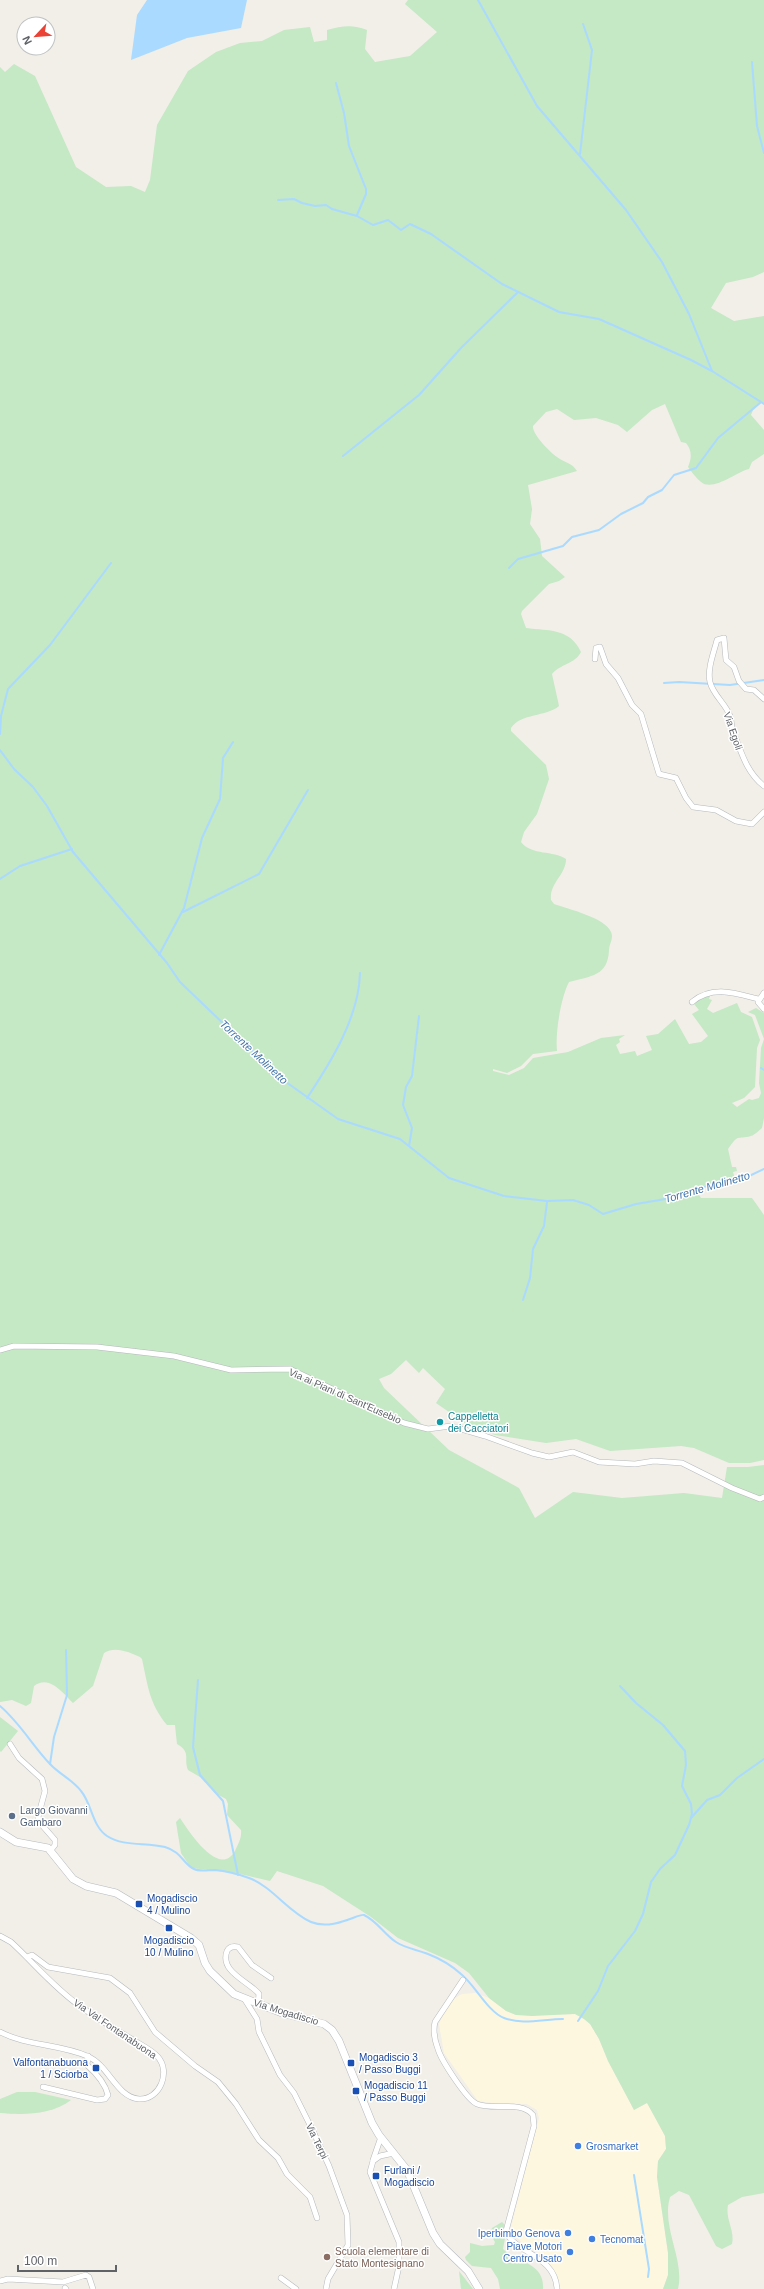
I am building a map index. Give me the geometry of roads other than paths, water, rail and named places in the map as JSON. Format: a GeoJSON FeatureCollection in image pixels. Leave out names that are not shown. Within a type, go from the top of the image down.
{"type":"FeatureCollection","features":[{"type":"Feature","properties":{"kind":"street","name":"Via Egoli"},"geometry":{"type":"LineString","coordinates":[[764,699],[754,690],[746,689],[739,681],[734,667],[726,660],[724,638],[717,640],[710,670],[710,682],[730,716],[732,730],[739,744],[743,760],[752,774],[764,786]]}},
{"type":"Feature","properties":{"kind":"street"},"geometry":{"type":"LineString","coordinates":[[595,659],[596,648],[600,647],[606,664],[618,678],[632,704],[641,714],[659,774],[676,778],[686,798],[694,807],[716,810],[736,821],[752,824],[764,812]]}},
{"type":"Feature","properties":{"kind":"street"},"geometry":{"type":"LineString","coordinates":[[692,1002],[699,996],[709,992],[738,992],[758,999]]}},
{"type":"Feature","properties":{"kind":"street"},"geometry":{"type":"LineString","coordinates":[[758,999],[764,993]]}},
{"type":"Feature","properties":{"kind":"street"},"geometry":{"type":"LineString","coordinates":[[758,999],[759,1005],[764,1009]]}},
{"type":"Feature","properties":{"kind":"street","name":"Via ai Piani di Sant'Eusebio"},"geometry":{"type":"LineString","coordinates":[[0,1350],[14,1346],[97,1347],[174,1356],[231,1370],[290,1369],[404,1423],[428,1429],[451,1426],[485,1436],[532,1453],[549,1457],[573,1452],[599,1462],[635,1464],[654,1461],[682,1463],[732,1488],[760,1499],[764,1497]]}},
{"type":"Feature","properties":{"kind":"street"},"geometry":{"type":"LineString","coordinates":[[0,1832],[13,1841],[45,1846],[51,1850],[55,1845],[55,1840],[41,1824],[38,1817],[45,1791],[44,1784],[37,1774],[19,1758],[10,1744]]}},
{"type":"Feature","properties":{"kind":"street","name":"Via Mogadiscio"},"geometry":{"type":"LineString","coordinates":[[51,1850],[73,1879],[86,1886],[116,1894],[197,1942],[210,1971],[234,1994],[245,2000],[324,2024],[332,2030],[339,2041],[372,2123],[410,2175],[433,2234],[447,2254],[468,2271],[479,2289]]}},
{"type":"Feature","properties":{"kind":"street","name":"Via Val Fontanabuona"},"geometry":{"type":"LineString","coordinates":[[0,1936],[11,1942],[70,1999],[158,2057],[164,2076],[161,2086],[150,2097],[140,2099],[126,2095],[105,2068],[88,2056],[24,2041],[0,2032]]}},
{"type":"Feature","properties":{"kind":"street"},"geometry":{"type":"LineString","coordinates":[[258,2004],[258,1992],[239,1979],[230,1966],[226,1957],[229,1948],[235,1946],[240,1948],[252,1965],[271,1978]]}},
{"type":"Feature","properties":{"kind":"street"},"geometry":{"type":"LineString","coordinates":[[27,1957],[32,1954],[48,1967],[110,1978],[130,1993],[155,2032],[218,2082],[236,2104],[258,2140],[275,2155],[287,2174],[310,2197],[317,2218]]}},
{"type":"Feature","properties":{"kind":"street"},"geometry":{"type":"LineString","coordinates":[[463,1980],[435,2022],[434,2028],[438,2049],[473,2101],[484,2106],[523,2108],[533,2115],[534,2126],[506,2231],[512,2241],[534,2254],[543,2262],[555,2279],[557,2289]]}},
{"type":"Feature","properties":{"kind":"street","name":"Via Terpi"},"geometry":{"type":"LineString","coordinates":[[245,2000],[257,2019],[263,2042],[283,2081],[294,2093],[329,2166],[347,2215],[349,2232],[348,2245],[328,2280],[326,2289]]}},
{"type":"Feature","properties":{"kind":"street"},"geometry":{"type":"LineString","coordinates":[[43,2087],[97,2100],[105,2099],[108,2095],[106,2089],[95,2072],[87,2065],[88,2056]]}},
{"type":"Feature","properties":{"kind":"street"},"geometry":{"type":"LineString","coordinates":[[381,2137],[370,2172],[372,2181],[395,2230],[400,2246],[399,2266],[394,2289]]}},
{"type":"Feature","properties":{"kind":"street"},"geometry":{"type":"LineString","coordinates":[[373,2161],[380,2156],[394,2153]]}},
{"type":"Feature","properties":{"kind":"street"},"geometry":{"type":"LineString","coordinates":[[0,2281],[8,2278],[63,2282],[86,2275],[89,2277],[93,2289]]}},
{"type":"Feature","properties":{"kind":"street"},"geometry":{"type":"LineString","coordinates":[[281,2278],[296,2289]]}},
{"type":"Feature","properties":{"kind":"water"},"geometry":{"type":"Polygon","coordinates":[[[147,0],[247,0],[241,28],[187,38],[131,60],[137,15],[147,0]]]}},
{"type":"Feature","properties":{"kind":"waterway"},"geometry":{"type":"LineString","coordinates":[[478,0],[537,106],[626,210],[662,262],[689,314],[712,371]]}},
{"type":"Feature","properties":{"kind":"waterway"},"geometry":{"type":"LineString","coordinates":[[580,154],[592,50],[583,24]]}},
{"type":"Feature","properties":{"kind":"waterway"},"geometry":{"type":"LineString","coordinates":[[752,62],[757,126],[764,153]]}},
{"type":"Feature","properties":{"kind":"waterway"},"geometry":{"type":"LineString","coordinates":[[336,83],[344,113],[349,146],[366,189],[366,194],[357,215]]}},
{"type":"Feature","properties":{"kind":"waterway"},"geometry":{"type":"LineString","coordinates":[[278,200],[294,199],[302,203],[315,206],[326,205],[332,209],[357,216],[373,225],[388,220],[401,230],[410,224],[431,234],[502,284],[559,312],[599,319],[691,360],[712,371],[764,404]]}},
{"type":"Feature","properties":{"kind":"waterway"},"geometry":{"type":"LineString","coordinates":[[343,456],[419,395],[461,348],[518,292]]}},
{"type":"Feature","properties":{"kind":"waterway"},"geometry":{"type":"LineString","coordinates":[[509,568],[518,559],[563,546],[572,537],[599,530],[621,514],[643,503],[648,497],[662,490],[674,475],[696,468],[718,438],[760,403]]}},
{"type":"Feature","properties":{"kind":"waterway"},"geometry":{"type":"LineString","coordinates":[[0,734],[1,716],[8,689],[50,645],[111,563]]}},
{"type":"Feature","properties":{"kind":"waterway"},"geometry":{"type":"LineString","coordinates":[[664,683],[679,682],[730,685],[764,680]]}},
{"type":"Feature","properties":{"kind":"waterway"},"geometry":{"type":"LineString","coordinates":[[159,955],[184,908],[202,838],[220,799],[223,758],[233,742]]}},
{"type":"Feature","properties":{"kind":"waterway","name":"Torrente Molinetto"},"geometry":{"type":"LineString","coordinates":[[0,750],[14,769],[33,787],[47,806],[73,852],[167,963],[180,982],[279,1077],[338,1119],[400,1139],[449,1178],[504,1196],[547,1201],[573,1200],[589,1205],[603,1214],[636,1204],[683,1196],[703,1187],[745,1178],[764,1169]]}},
{"type":"Feature","properties":{"kind":"waterway"},"geometry":{"type":"LineString","coordinates":[[183,912],[259,874],[308,790]]}},
{"type":"Feature","properties":{"kind":"waterway"},"geometry":{"type":"LineString","coordinates":[[0,879],[20,866],[72,849]]}},
{"type":"Feature","properties":{"kind":"waterway"},"geometry":{"type":"LineString","coordinates":[[307,1098],[334,1054],[349,1022],[355,1006],[360,973]]}},
{"type":"Feature","properties":{"kind":"waterway"},"geometry":{"type":"LineString","coordinates":[[409,1146],[412,1128],[403,1105],[406,1087],[412,1076],[419,1016]]}},
{"type":"Feature","properties":{"kind":"waterway"},"geometry":{"type":"LineString","coordinates":[[523,1300],[530,1278],[533,1249],[544,1226],[547,1202]]}},
{"type":"Feature","properties":{"kind":"waterway"},"geometry":{"type":"LineString","coordinates":[[50,1764],[54,1737],[67,1695],[66,1650]]}},
{"type":"Feature","properties":{"kind":"waterway"},"geometry":{"type":"LineString","coordinates":[[198,1680],[193,1747],[200,1775],[223,1801],[238,1875]]}},
{"type":"Feature","properties":{"kind":"waterway"},"geometry":{"type":"LineString","coordinates":[[578,2021],[598,1991],[608,1966],[635,1931],[643,1914],[651,1882],[660,1869],[675,1855],[689,1825],[692,1814],[691,1804],[682,1786],[686,1765],[685,1751],[663,1725],[636,1703],[620,1686]]}},
{"type":"Feature","properties":{"kind":"waterway"},"geometry":{"type":"LineString","coordinates":[[0,1706],[14,1720],[50,1764],[81,1791],[88,1802],[98,1827],[107,1836],[121,1842],[171,1849],[190,1867],[196,1870],[223,1871],[249,1878],[266,1887],[295,1912],[311,1922],[319,1924],[336,1923],[364,1915],[373,1921],[396,1942],[446,1962],[466,1979],[498,2015],[518,2021],[563,2019]]}},
{"type":"Feature","properties":{"kind":"waterway"},"geometry":{"type":"LineString","coordinates":[[691,1818],[707,1800],[720,1795],[737,1778],[764,1759]]}},
{"type":"Feature","properties":{"kind":"waterway"},"geometry":{"type":"LineString","coordinates":[[634,2175],[649,2269],[648,2277]]}},
{"type":"Feature","properties":{"kind":"place","name":"Cappelletta dei Cacciatori"},"geometry":{"type":"Point","coordinates":[440,1422]}},
{"type":"Feature","properties":{"kind":"place","name":"Largo Giovanni Gambaro"},"geometry":{"type":"Point","coordinates":[12,1816]}},
{"type":"Feature","properties":{"kind":"place","name":"Mogadiscio 4 / Mulino"},"geometry":{"type":"Point","coordinates":[139,1904]}},
{"type":"Feature","properties":{"kind":"place","name":"Mogadiscio 10 / Mulino"},"geometry":{"type":"Point","coordinates":[169,1928]}},
{"type":"Feature","properties":{"kind":"place","name":"Mogadiscio 3 / Passo Buggi"},"geometry":{"type":"Point","coordinates":[351,2063]}},
{"type":"Feature","properties":{"kind":"place","name":"Valfontanabuona 1 / Sciorba"},"geometry":{"type":"Point","coordinates":[96,2068]}},
{"type":"Feature","properties":{"kind":"place","name":"Mogadiscio 11 / Passo Buggi"},"geometry":{"type":"Point","coordinates":[356,2091]}},
{"type":"Feature","properties":{"kind":"place","name":"Grosmarket"},"geometry":{"type":"Point","coordinates":[578,2146]}},
{"type":"Feature","properties":{"kind":"place","name":"Furlani / Mogadiscio"},"geometry":{"type":"Point","coordinates":[376,2176]}},
{"type":"Feature","properties":{"kind":"place","name":"Iperbimbo Genova"},"geometry":{"type":"Point","coordinates":[568,2233]}},
{"type":"Feature","properties":{"kind":"place","name":"Tecnomat"},"geometry":{"type":"Point","coordinates":[592,2239]}},
{"type":"Feature","properties":{"kind":"place","name":"Piave Motori Centro Usato"},"geometry":{"type":"Point","coordinates":[570,2252]}},
{"type":"Feature","properties":{"kind":"place","name":"Scuola elementare di Stato Montesignano"},"geometry":{"type":"Point","coordinates":[327,2257]}}]}
